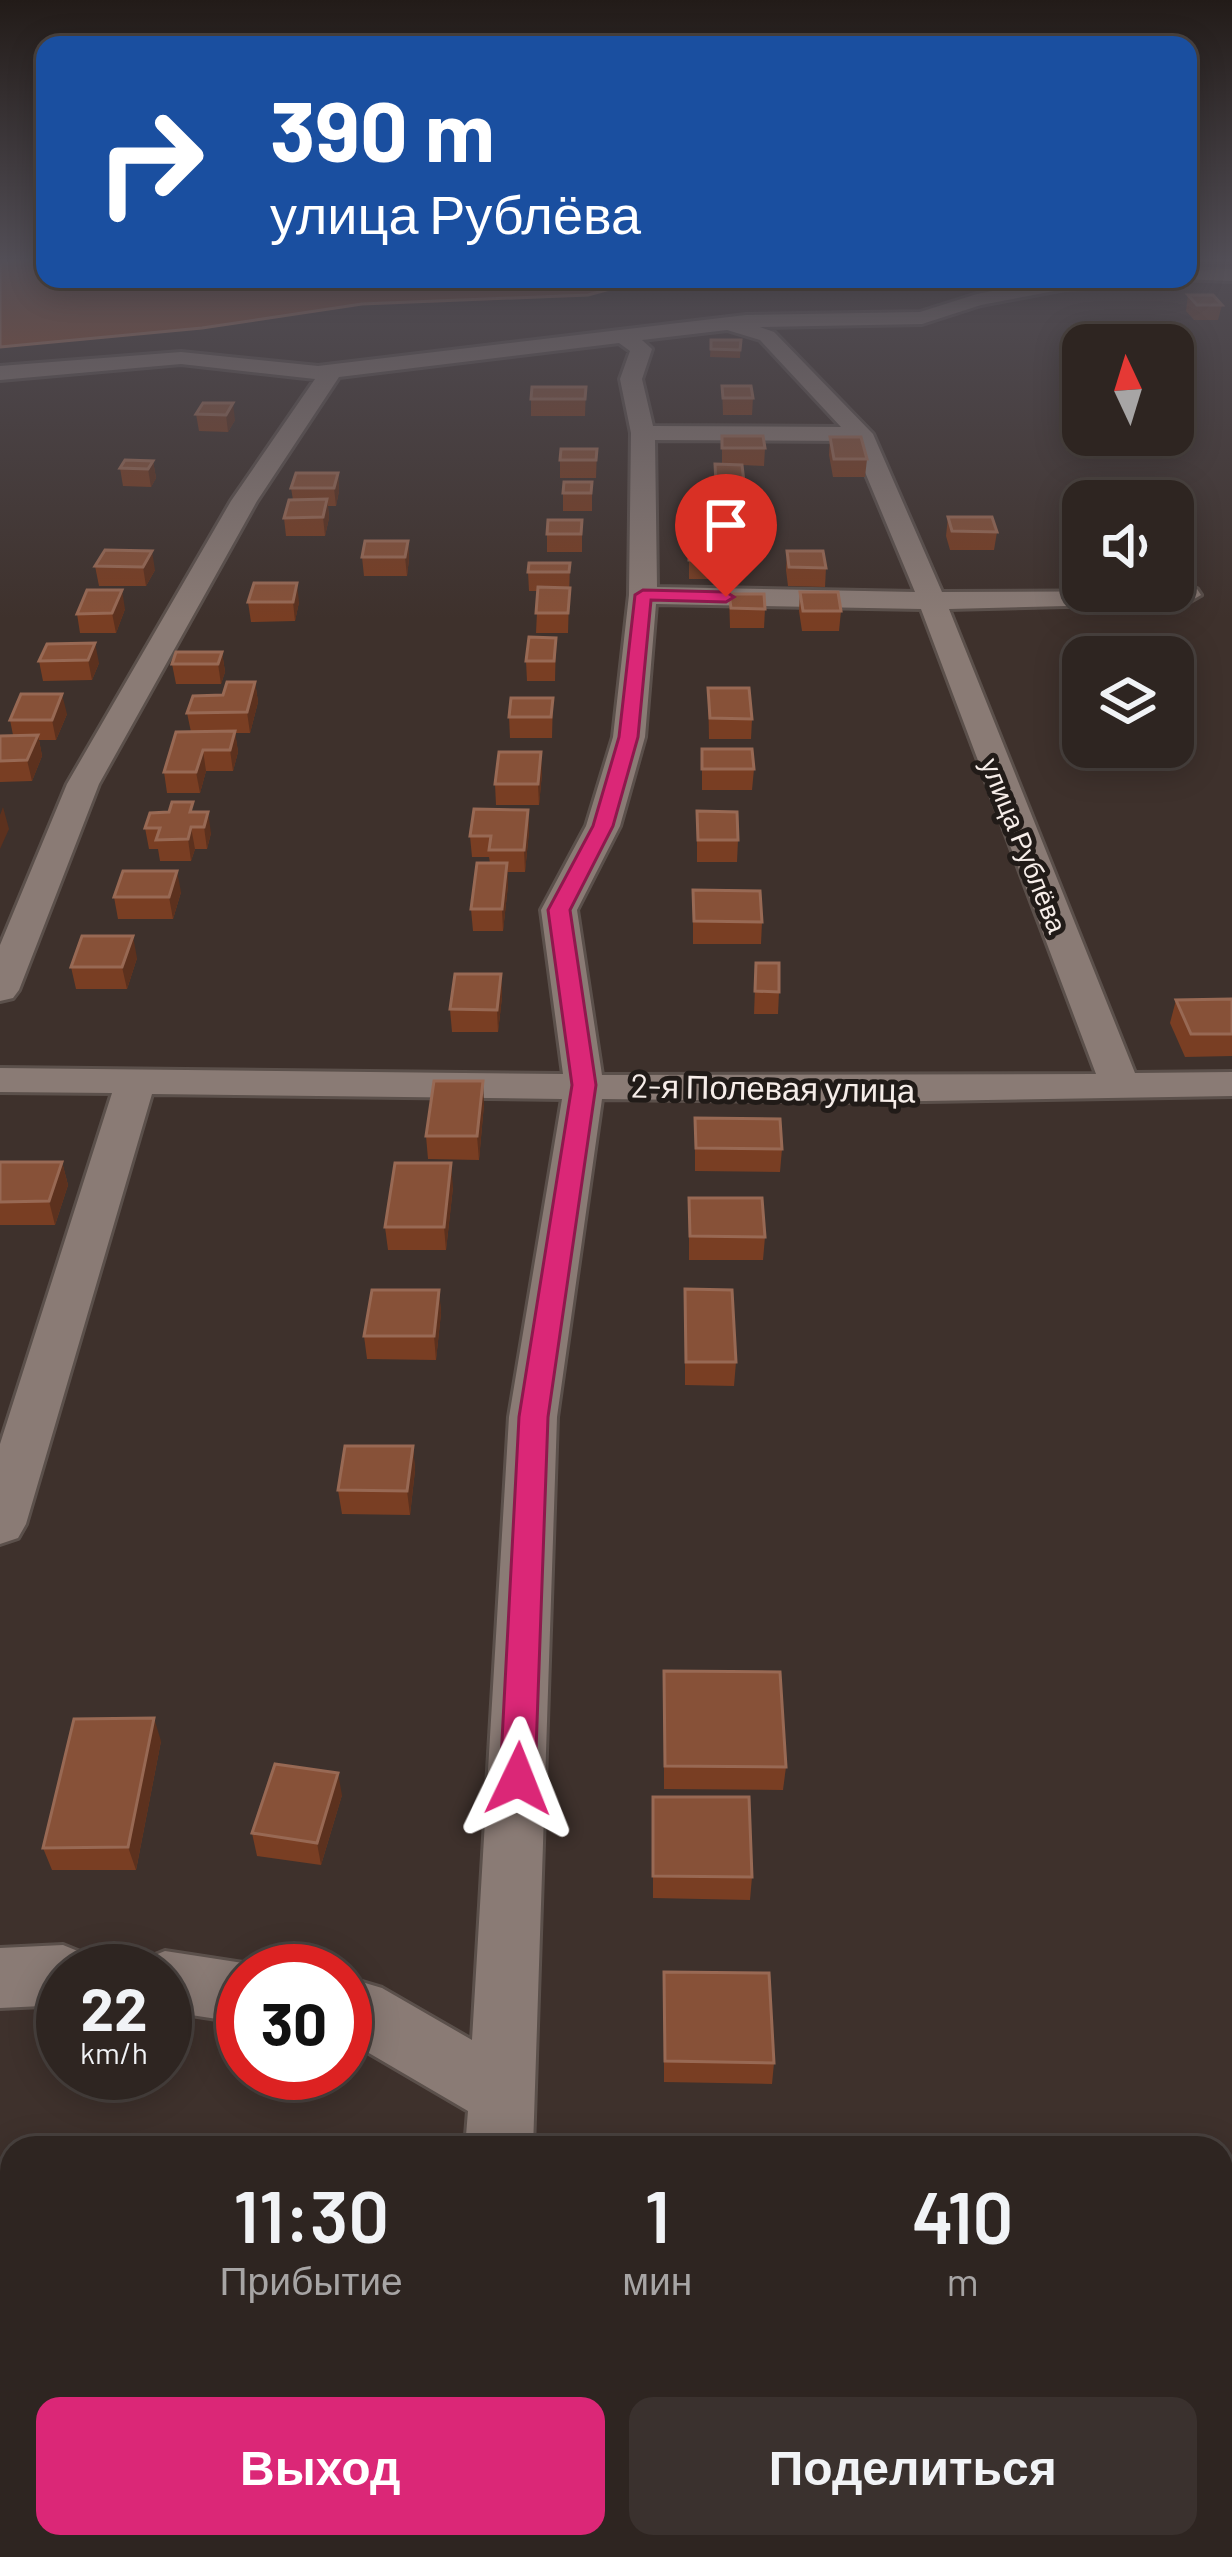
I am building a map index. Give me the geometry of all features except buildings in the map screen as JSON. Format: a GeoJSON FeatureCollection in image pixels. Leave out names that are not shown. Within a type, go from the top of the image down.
{"type":"FeatureCollection","features":[{"type":"Feature","properties":{"kind":"street"},"geometry":{"type":"LineString","coordinates":[[0,990],[83,784],[244,501],[326,380]]}},
{"type":"Feature","properties":{"kind":"street"},"geometry":{"type":"LineString","coordinates":[[502,2122],[533,1417],[584,1085],[559,910],[603,826],[629,737],[643,595],[643,433],[631,380]]}},
{"type":"Feature","properties":{"kind":"street","name":"улица Рублёва"},"geometry":{"type":"LineString","coordinates":[[810,380],[861,434],[932,601],[1121,1088]]}},
{"type":"Feature","properties":{"kind":"street"},"geometry":{"type":"LineString","coordinates":[[643,433],[861,434]]}},
{"type":"Feature","properties":{"kind":"street"},"geometry":{"type":"LineString","coordinates":[[643,595],[932,601],[1062,598]]}},
{"type":"Feature","properties":{"kind":"street","name":"2-я Полевая улица"},"geometry":{"type":"LineString","coordinates":[[0,1079],[1121,1088],[1232,1084]]}},
{"type":"Feature","properties":{"kind":"street"},"geometry":{"type":"LineString","coordinates":[[0,1524],[136,1081]]}},
{"type":"Feature","properties":{"kind":"street"},"geometry":{"type":"LineString","coordinates":[[0,1978],[36,1976]]}},
{"type":"Feature","properties":{"kind":"street"},"geometry":{"type":"LineString","coordinates":[[372,2019],[502,2122]]}},
{"type":"Feature","properties":{"kind":"route"},"geometry":{"type":"LineString","coordinates":[[518,1779],[533,1417],[584,1085],[559,910],[603,826],[629,737],[643,595],[726,597]]}}]}
